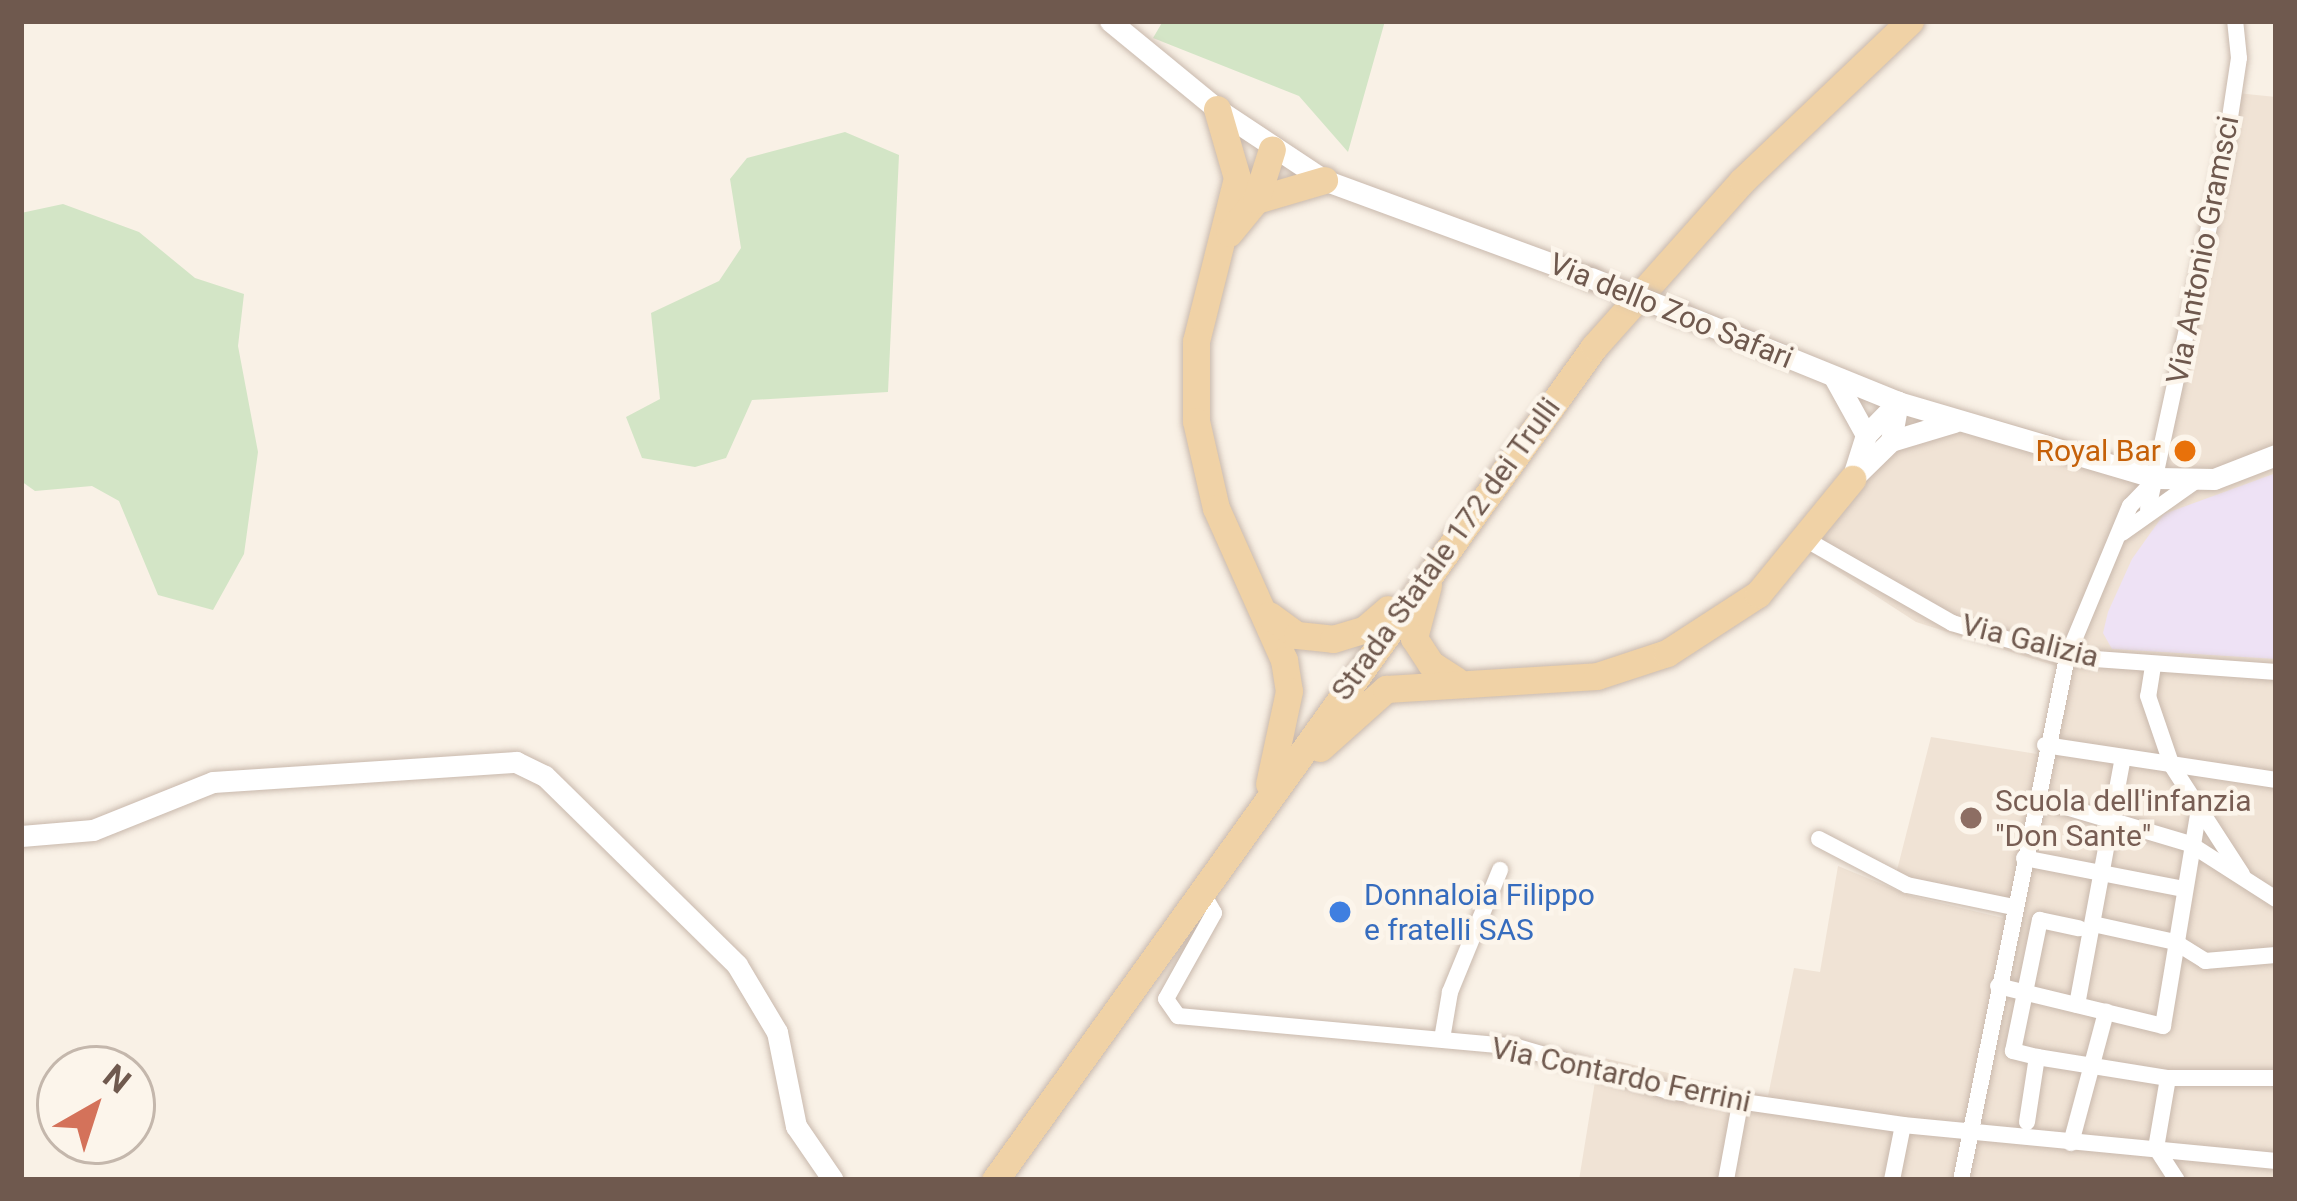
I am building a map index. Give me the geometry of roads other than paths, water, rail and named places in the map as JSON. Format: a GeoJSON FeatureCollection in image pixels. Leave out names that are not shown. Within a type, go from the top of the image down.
{"type":"FeatureCollection","features":[{"type":"Feature","properties":{"kind":"main road","name":"Strada Statale 172 dei Trulli"},"geometry":{"type":"LineString","coordinates":[[995,1180],[1203,894],[1444,545],[1671,256],[1910,21]]}},
{"type":"Feature","properties":{"kind":"main road"},"geometry":{"type":"LineString","coordinates":[[1217,109],[1237,178],[1226,237],[1196,341],[1196,421],[1216,508],[1269,615],[1289,691],[1262,807]]}},
{"type":"Feature","properties":{"kind":"main road"},"geometry":{"type":"LineString","coordinates":[[1237,178],[1272,148]]}},
{"type":"Feature","properties":{"kind":"main road"},"geometry":{"type":"LineString","coordinates":[[1226,237],[1256,200],[1272,148]]}},
{"type":"Feature","properties":{"kind":"main road"},"geometry":{"type":"LineString","coordinates":[[1256,200],[1324,180]]}},
{"type":"Feature","properties":{"kind":"main road"},"geometry":{"type":"LineString","coordinates":[[1262,807],[1386,689],[1456,680],[1597,676],[1667,653],[1757,594],[1852,479]]}},
{"type":"Feature","properties":{"kind":"main road"},"geometry":{"type":"LineString","coordinates":[[1444,545],[1414,638],[1431,664],[1456,680]]}},
{"type":"Feature","properties":{"kind":"main road"},"geometry":{"type":"LineString","coordinates":[[1269,615],[1297,634],[1333,639],[1365,629],[1417,584]]}},
{"type":"Feature","properties":{"kind":"main road","name":"Strada Statale 172 dei Trulli"},"geometry":{"type":"LineString","coordinates":[[1012,1180],[1039,1125]]}},
{"type":"Feature","properties":{"kind":"street","name":"Via dello Zoo Safari"},"geometry":{"type":"LineString","coordinates":[[1110,21],[1217,109],[1324,180],[1591,278],[1898,402],[2157,478],[2194,482],[2276,455]]}},
{"type":"Feature","properties":{"kind":"street","name":"Via Antonio Gramsci"},"geometry":{"type":"LineString","coordinates":[[2157,478],[2233,106],[2235,21]]}},
{"type":"Feature","properties":{"kind":"street"},"geometry":{"type":"LineString","coordinates":[[1831,375],[1860,413],[1866,435]]}},
{"type":"Feature","properties":{"kind":"street"},"geometry":{"type":"LineString","coordinates":[[1852,479],[1866,435],[1898,402]]}},
{"type":"Feature","properties":{"kind":"street"},"geometry":{"type":"LineString","coordinates":[[1891,441],[1898,402]]}},
{"type":"Feature","properties":{"kind":"street"},"geometry":{"type":"LineString","coordinates":[[1852,479],[1891,441],[1956,422]]}},
{"type":"Feature","properties":{"kind":"street"},"geometry":{"type":"LineString","coordinates":[[2114,468],[2139,508]]}},
{"type":"Feature","properties":{"kind":"street"},"geometry":{"type":"LineString","coordinates":[[1961,1180],[2066,657],[2121,533],[2157,478]]}},
{"type":"Feature","properties":{"kind":"street"},"geometry":{"type":"LineString","coordinates":[[2139,508],[2194,482]]}},
{"type":"Feature","properties":{"kind":"street","name":"Via Galizia"},"geometry":{"type":"LineString","coordinates":[[1804,539],[1952,623],[2066,657],[2276,672]]}},
{"type":"Feature","properties":{"kind":"street"},"geometry":{"type":"LineString","coordinates":[[2153,666],[2148,696],[2172,766],[2200,803],[2245,880]]}},
{"type":"Feature","properties":{"kind":"street"},"geometry":{"type":"LineString","coordinates":[[2045,746],[2276,780]]}},
{"type":"Feature","properties":{"kind":"street"},"geometry":{"type":"LineString","coordinates":[[2077,1006],[2086,926],[2102,873],[2123,758]]}},
{"type":"Feature","properties":{"kind":"street"},"geometry":{"type":"LineString","coordinates":[[21,836],[93,830],[213,782],[516,762],[545,776],[737,965],[777,1032],[796,1126],[833,1180]]}},
{"type":"Feature","properties":{"kind":"street"},"geometry":{"type":"LineString","coordinates":[[2036,798],[2112,816],[2190,844],[2276,899]]}},
{"type":"Feature","properties":{"kind":"street"},"geometry":{"type":"LineString","coordinates":[[1998,986],[2163,1026],[2200,803]]}},
{"type":"Feature","properties":{"kind":"street"},"geometry":{"type":"LineString","coordinates":[[1819,839],[1907,884],[2013,907]]}},
{"type":"Feature","properties":{"kind":"street"},"geometry":{"type":"LineString","coordinates":[[2024,858],[2183,889]]}},
{"type":"Feature","properties":{"kind":"street"},"geometry":{"type":"LineString","coordinates":[[1442,1040],[1450,992],[1500,870]]}},
{"type":"Feature","properties":{"kind":"street","name":"Via Contardo Ferrini"},"geometry":{"type":"LineString","coordinates":[[1203,894],[1214,913],[1168,988],[1170,1011],[1517,1047],[1740,1104],[1903,1126],[2276,1160]]}},
{"type":"Feature","properties":{"kind":"street"},"geometry":{"type":"LineString","coordinates":[[2276,956],[2205,961],[2175,942],[2040,920],[2013,1052],[2168,1078],[2276,1078]]}},
{"type":"Feature","properties":{"kind":"street"},"geometry":{"type":"LineString","coordinates":[[2071,1143],[2106,1012]]}},
{"type":"Feature","properties":{"kind":"street"},"geometry":{"type":"LineString","coordinates":[[2026,1122],[2037,1057]]}},
{"type":"Feature","properties":{"kind":"street"},"geometry":{"type":"LineString","coordinates":[[2168,1078],[2156,1148],[2177,1180]]}},
{"type":"Feature","properties":{"kind":"street"},"geometry":{"type":"LineString","coordinates":[[1726,1180],[1740,1104]]}},
{"type":"Feature","properties":{"kind":"street"},"geometry":{"type":"LineString","coordinates":[[1892,1180],[1903,1126]]}},
{"type":"Feature","properties":{"kind":"place","name":"Royal Bar"},"geometry":{"type":"Point","coordinates":[2185,451]}},
{"type":"Feature","properties":{"kind":"place","name":"Scuola dell'infanzia \"Don Sante\""},"geometry":{"type":"Point","coordinates":[1971,818]}},
{"type":"Feature","properties":{"kind":"place","name":"Donnaloia Filippo e fratelli SAS"},"geometry":{"type":"Point","coordinates":[1340,912]}}]}
